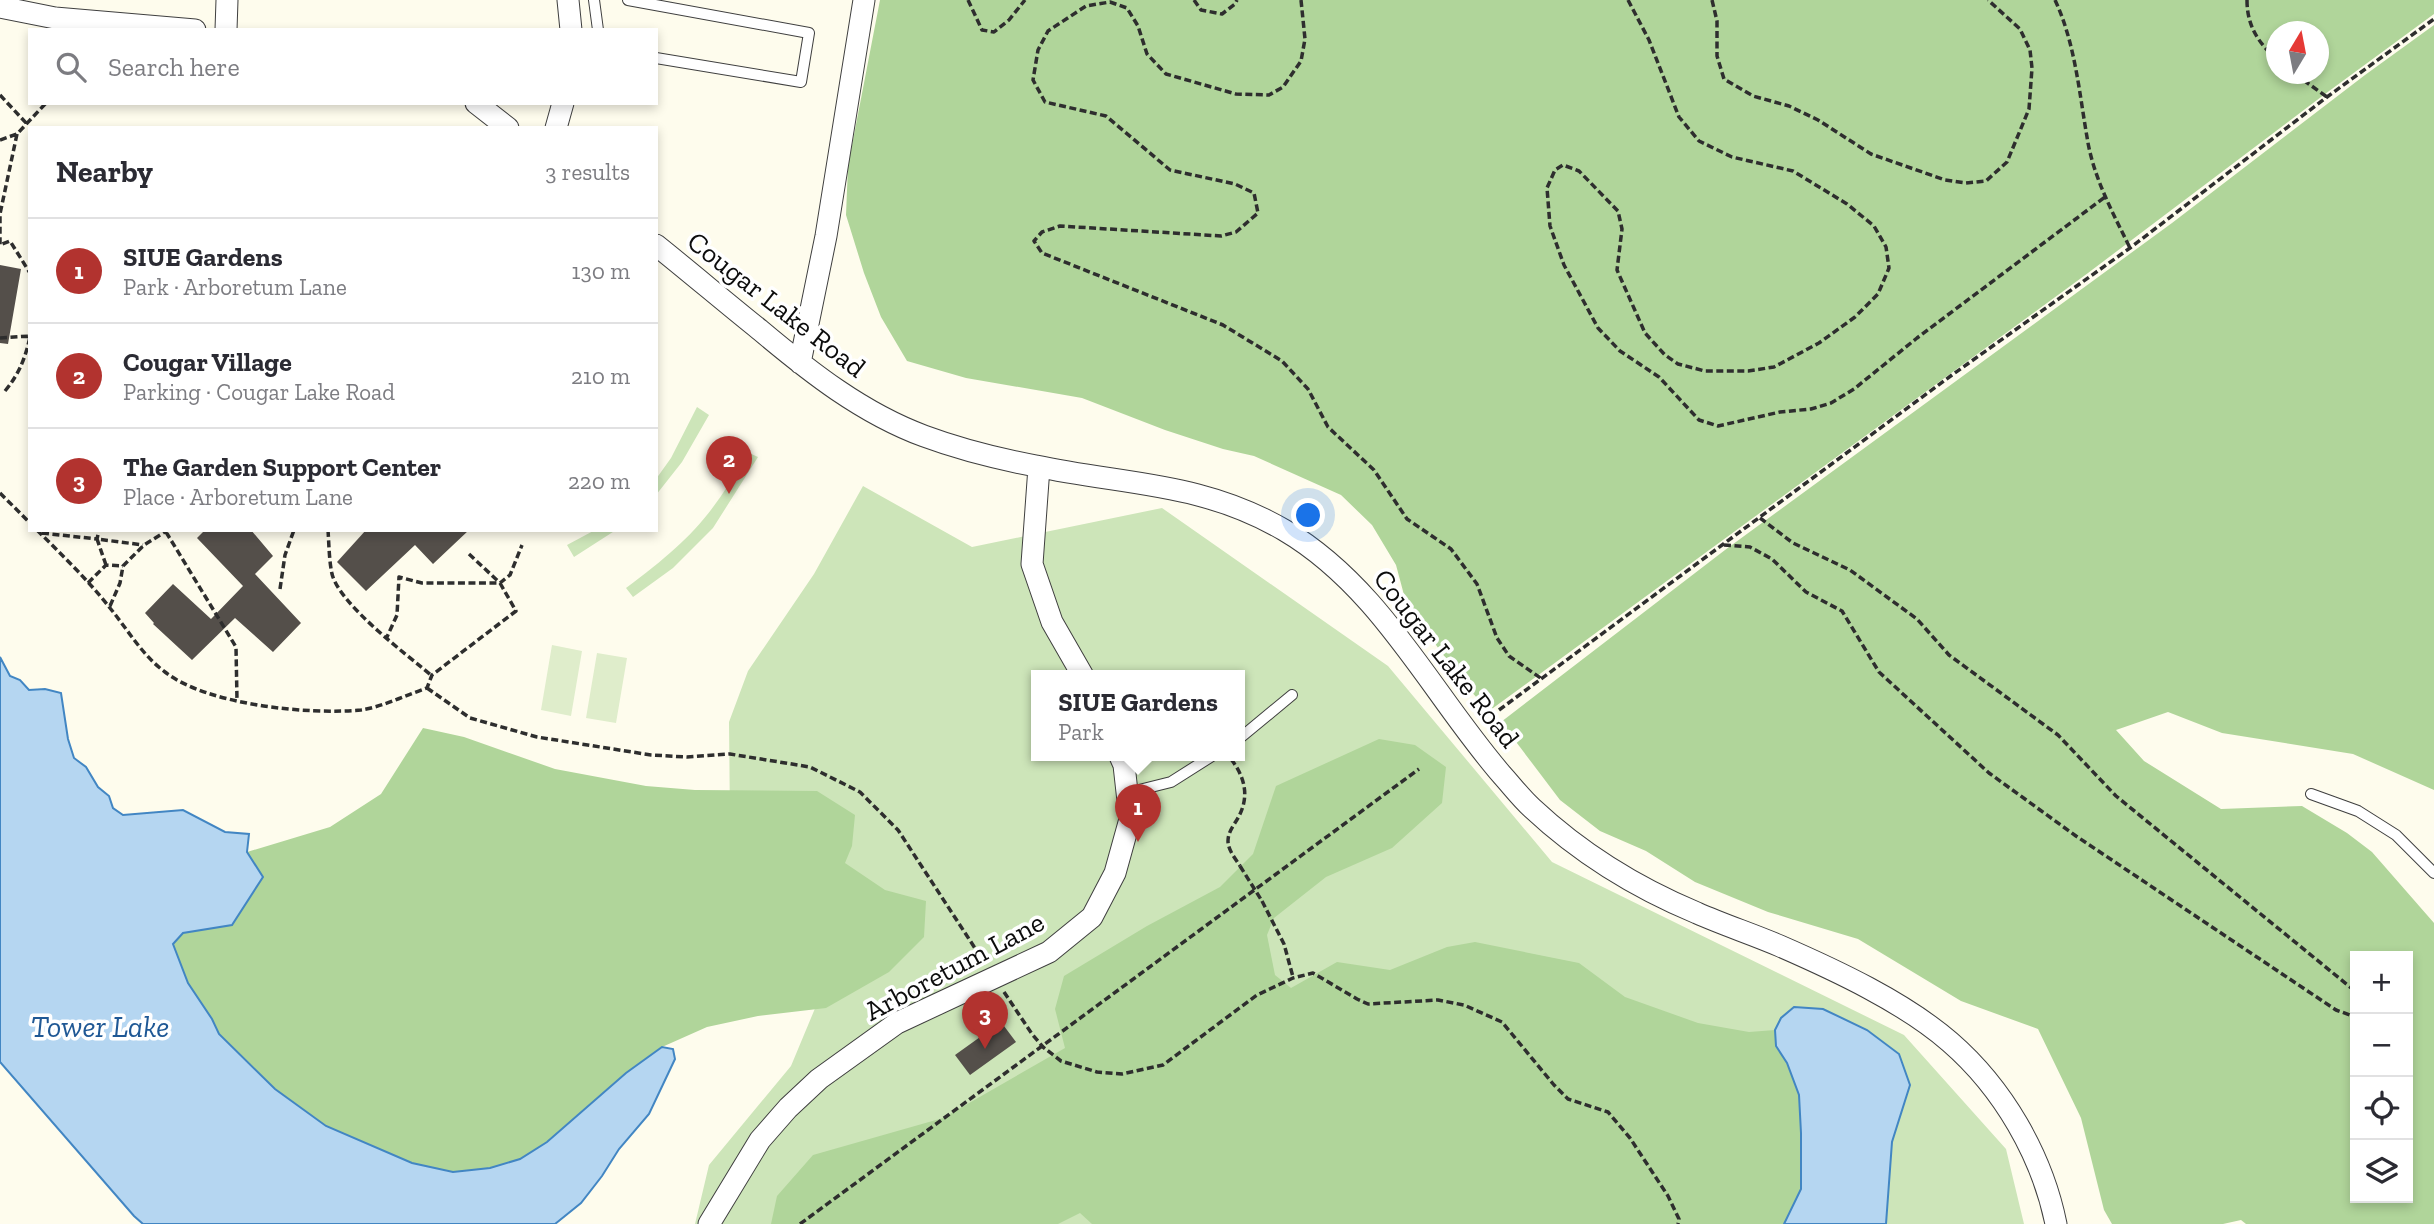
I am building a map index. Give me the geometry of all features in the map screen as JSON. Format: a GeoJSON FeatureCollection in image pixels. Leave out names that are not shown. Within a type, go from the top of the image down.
{"type":"FeatureCollection","features":[{"type":"Feature","properties":{"kind":"street"},"geometry":{"type":"LineString","coordinates":[[226,28],[227,0]]}},
{"type":"Feature","properties":{"kind":"street"},"geometry":{"type":"LineString","coordinates":[[568,0],[571,28]]}},
{"type":"Feature","properties":{"kind":"street"},"geometry":{"type":"LineString","coordinates":[[800,363],[825,236],[864,0]]}},
{"type":"Feature","properties":{"kind":"street"},"geometry":{"type":"LineString","coordinates":[[0,7],[55,18],[172,28]]}},
{"type":"Feature","properties":{"kind":"street"},"geometry":{"type":"LineString","coordinates":[[479,105],[505,126]]}},
{"type":"Feature","properties":{"kind":"street"},"geometry":{"type":"LineString","coordinates":[[557,126],[562,105]]}},
{"type":"Feature","properties":{"kind":"street","name":"Cougar Lake Road"},"geometry":{"type":"LineString","coordinates":[[658,247],[800,363],[849,398],[884,418],[924,436],[1039,467],[1178,488],[1220,500],[1285,530],[1315,550],[1348,578],[1374,606],[1482,752],[1529,806],[1568,839],[1651,892],[1830,969],[1883,997],[1933,1028],[1951,1043],[1977,1068],[2019,1126],[2051,1201],[2056,1224]]}},
{"type":"Feature","properties":{"kind":"street"},"geometry":{"type":"LineString","coordinates":[[1039,467],[1032,564],[1052,622],[1080,670]]}},
{"type":"Feature","properties":{"kind":"street","name":"Arboretum Lane"},"geometry":{"type":"LineString","coordinates":[[709,1224],[760,1140],[788,1108],[819,1079],[897,1023],[1049,952],[1092,917],[1115,873],[1130,819],[1122,761]]}},
{"type":"Feature","properties":{"kind":"lane"},"geometry":{"type":"LineString","coordinates":[[594,0],[598,28]]}},
{"type":"Feature","properties":{"kind":"lane"},"geometry":{"type":"LineString","coordinates":[[628,0],[809,33],[801,82],[658,58]]}},
{"type":"Feature","properties":{"kind":"lane"},"geometry":{"type":"LineString","coordinates":[[1245,734],[1292,695]]}},
{"type":"Feature","properties":{"kind":"lane"},"geometry":{"type":"LineString","coordinates":[[1127,793],[1171,782],[1204,761]]}},
{"type":"Feature","properties":{"kind":"lane"},"geometry":{"type":"LineString","coordinates":[[2311,794],[2358,811],[2396,835],[2434,873]]}},
{"type":"Feature","properties":{"kind":"path"},"geometry":{"type":"LineString","coordinates":[[968,0],[982,30],[994,32],[1009,20],[1024,0]]}},
{"type":"Feature","properties":{"kind":"path"},"geometry":{"type":"LineString","coordinates":[[1194,0],[1201,10],[1222,14],[1236,4],[1237,0]]}},
{"type":"Feature","properties":{"kind":"path"},"geometry":{"type":"LineString","coordinates":[[1301,0],[1305,39],[1301,61],[1283,87],[1269,94],[1236,94],[1167,74],[1147,54],[1138,26],[1127,8],[1110,2],[1086,6],[1048,31],[1038,50],[1033,80],[1045,102],[1106,116],[1170,170],[1236,184],[1254,193],[1258,214],[1236,233],[1221,236],[1060,226],[1042,232],[1034,242],[1042,253],[1223,325],[1282,361],[1308,389],[1328,427],[1374,470],[1407,519],[1451,549],[1477,584],[1497,638],[1508,656],[1542,679]]}},
{"type":"Feature","properties":{"kind":"path"},"geometry":{"type":"LineString","coordinates":[[1628,0],[1649,40],[1679,117],[1699,141],[1732,157],[1793,170],[1847,204],[1874,226],[1886,247],[1889,268],[1878,294],[1855,317],[1819,343],[1774,367],[1748,371],[1705,371],[1678,364],[1665,355],[1645,333],[1617,270],[1622,229],[1618,211],[1578,171],[1563,165],[1555,170],[1547,188],[1550,226],[1564,265],[1598,328],[1619,352],[1659,377],[1699,420],[1718,426],[1831,404],[2105,197]]}},
{"type":"Feature","properties":{"kind":"path"},"geometry":{"type":"LineString","coordinates":[[1712,0],[1717,21],[1717,56],[1724,79],[1753,96],[1789,106],[1818,120],[1871,154],[1945,180],[1966,183],[1986,181],[2007,162],[2029,109],[2032,68],[2030,50],[2020,29],[1988,0]]}},
{"type":"Feature","properties":{"kind":"path"},"geometry":{"type":"LineString","coordinates":[[2055,0],[2064,19],[2082,93],[2087,139],[2105,197],[2130,248]]}},
{"type":"Feature","properties":{"kind":"path"},"geometry":{"type":"LineString","coordinates":[[2247,0],[2247,16],[2253,33],[2266,47]]}},
{"type":"Feature","properties":{"kind":"path"},"geometry":{"type":"LineString","coordinates":[[1499,710],[1952,375],[2130,248],[2434,19]]}},
{"type":"Feature","properties":{"kind":"path"},"geometry":{"type":"LineString","coordinates":[[2309,84],[2327,97]]}},
{"type":"Feature","properties":{"kind":"path"},"geometry":{"type":"LineString","coordinates":[[0,95],[27,124]]}},
{"type":"Feature","properties":{"kind":"path"},"geometry":{"type":"LineString","coordinates":[[0,141],[17,134],[44,105]]}},
{"type":"Feature","properties":{"kind":"path"},"geometry":{"type":"LineString","coordinates":[[17,134],[0,214],[0,245],[10,241],[28,270]]}},
{"type":"Feature","properties":{"kind":"path"},"geometry":{"type":"LineString","coordinates":[[22,259],[28,258]]}},
{"type":"Feature","properties":{"kind":"path"},"geometry":{"type":"LineString","coordinates":[[0,338],[28,337]]}},
{"type":"Feature","properties":{"kind":"path"},"geometry":{"type":"LineString","coordinates":[[5,391],[24,362],[28,345]]}},
{"type":"Feature","properties":{"kind":"path"},"geometry":{"type":"LineString","coordinates":[[0,493],[28,521]]}},
{"type":"Feature","properties":{"kind":"path"},"geometry":{"type":"LineString","coordinates":[[1760,518],[1793,542],[1850,570],[1917,619],[1949,655],[2058,735],[2116,796],[2350,987]]}},
{"type":"Feature","properties":{"kind":"path"},"geometry":{"type":"LineString","coordinates":[[38,532],[144,545]]}},
{"type":"Feature","properties":{"kind":"path"},"geometry":{"type":"LineString","coordinates":[[38,532],[110,607],[145,655],[167,674],[199,689],[283,710],[363,710],[427,688],[432,676],[516,611],[500,583],[468,554]]}},
{"type":"Feature","properties":{"kind":"path"},"geometry":{"type":"LineString","coordinates":[[99,532],[97,539],[106,565]]}},
{"type":"Feature","properties":{"kind":"path"},"geometry":{"type":"LineString","coordinates":[[110,607],[120,583],[123,566],[144,545],[165,532]]}},
{"type":"Feature","properties":{"kind":"path"},"geometry":{"type":"LineString","coordinates":[[168,532],[236,647],[237,700]]}},
{"type":"Feature","properties":{"kind":"path"},"geometry":{"type":"LineString","coordinates":[[280,589],[285,555],[293,532]]}},
{"type":"Feature","properties":{"kind":"path"},"geometry":{"type":"LineString","coordinates":[[328,532],[332,576],[346,598],[369,622],[432,676]]}},
{"type":"Feature","properties":{"kind":"path"},"geometry":{"type":"LineString","coordinates":[[1722,544],[1750,547],[1772,559],[1806,593],[1842,611],[1879,672],[1989,773],[2076,836],[2336,1010],[2350,1015]]}},
{"type":"Feature","properties":{"kind":"path"},"geometry":{"type":"LineString","coordinates":[[387,637],[397,615],[399,577],[422,583],[500,583],[510,575],[522,545]]}},
{"type":"Feature","properties":{"kind":"path"},"geometry":{"type":"LineString","coordinates":[[88,583],[106,565],[123,566]]}},
{"type":"Feature","properties":{"kind":"path"},"geometry":{"type":"LineString","coordinates":[[1233,761],[1240,770],[1245,789],[1242,807],[1228,837],[1230,850],[1262,901],[1284,944],[1293,978]]}},
{"type":"Feature","properties":{"kind":"path"},"geometry":{"type":"LineString","coordinates":[[800,1224],[1419,769]]}},
{"type":"Feature","properties":{"kind":"green space"},"geometry":{"type":"Polygon","coordinates":[[[880,0],[2434,0],[2434,14],[2088,273],[1489,711],[1468,688],[1407,606],[1396,565],[1372,525],[1341,495],[1254,456],[1165,430],[1082,398],[966,378],[907,361],[881,317],[846,215],[848,166],[880,0]]]}},
{"type":"Feature","properties":{"kind":"green space"},"geometry":{"type":"Polygon","coordinates":[[[2434,25],[2434,790],[2353,754],[2222,733],[2168,712],[2116,730],[2144,761],[2221,809],[2302,806],[2347,833],[2372,852],[2434,923],[2434,1224],[2246,1224],[2241,1220],[2223,1224],[2112,1224],[2104,1210],[2081,1118],[2038,1029],[1961,1001],[1858,939],[1768,912],[1695,882],[1646,851],[1600,831],[1560,800],[1501,722],[1725,550],[2172,223],[2434,25]]]}},
{"type":"Feature","properties":{"kind":"green space"},"geometry":{"type":"Polygon","coordinates":[[[697,407],[709,415],[682,462],[658,492],[658,476],[671,458],[697,407]]]}},
{"type":"Feature","properties":{"kind":"green space"},"geometry":{"type":"Polygon","coordinates":[[[747,452],[758,457],[713,528],[673,568],[633,597],[626,588],[696,528],[722,494],[747,452]]]}},
{"type":"Feature","properties":{"kind":"green space"},"geometry":{"type":"Polygon","coordinates":[[[863,486],[972,547],[1162,508],[1388,666],[1552,862],[1904,1035],[2006,1149],[2024,1224],[695,1224],[709,1165],[791,1066],[816,1006],[730,821],[729,722],[748,671],[814,574],[863,486]]]}},
{"type":"Feature","properties":{"kind":"green space"},"geometry":{"type":"Polygon","coordinates":[[[591,532],[613,532],[574,557],[567,545],[591,532]]]}},
{"type":"Feature","properties":{"kind":"green space"},"geometry":{"type":"Polygon","coordinates":[[[552,645],[582,651],[571,716],[541,710],[552,645]]]}},
{"type":"Feature","properties":{"kind":"green space"},"geometry":{"type":"Polygon","coordinates":[[[597,653],[627,658],[616,723],[586,718],[597,653]]]}},
{"type":"Feature","properties":{"kind":"green space"},"geometry":{"type":"Polygon","coordinates":[[[423,728],[464,737],[555,769],[646,786],[695,790],[817,791],[855,815],[852,846],[845,863],[885,890],[926,901],[924,937],[889,972],[826,1008],[758,1016],[707,1027],[662,1047],[626,1073],[547,1142],[520,1159],[490,1168],[453,1172],[412,1163],[326,1126],[275,1089],[219,1034],[188,983],[173,944],[183,933],[232,925],[247,852],[330,827],[381,794],[423,728]]]}},
{"type":"Feature","properties":{"kind":"green space"},"geometry":{"type":"Polygon","coordinates":[[[1379,739],[1415,745],[1446,767],[1442,803],[1392,848],[1326,877],[1274,918],[1267,935],[1275,975],[1291,988],[1337,962],[1390,970],[1447,947],[1475,942],[1579,963],[1625,997],[1698,1023],[1749,1032],[1775,1030],[1776,1046],[1787,1063],[1799,1095],[1801,1133],[1801,1189],[1784,1224],[1092,1224],[1080,1213],[1058,1224],[771,1224],[777,1196],[813,1155],[943,1118],[1065,1048],[1055,1009],[1064,976],[1147,926],[1220,887],[1253,854],[1276,786],[1379,739]]]}},
{"type":"Feature","properties":{"kind":"water","name":"Tower Lake"},"geometry":{"type":"Polygon","coordinates":[[[0,657],[10,676],[20,680],[29,690],[45,689],[61,693],[68,739],[74,758],[86,767],[98,787],[109,796],[113,808],[123,815],[183,810],[225,832],[249,834],[247,852],[263,877],[232,925],[183,933],[173,944],[188,983],[219,1034],[275,1089],[326,1126],[412,1163],[453,1172],[490,1168],[520,1159],[547,1142],[626,1073],[662,1047],[673,1049],[675,1059],[649,1114],[619,1149],[581,1203],[555,1224],[143,1224],[134,1216],[0,1062],[0,657]]]}},
{"type":"Feature","properties":{"kind":"water"},"geometry":{"type":"Polygon","coordinates":[[[1794,1007],[1823,1009],[1867,1030],[1899,1054],[1910,1085],[1892,1142],[1886,1224],[1784,1224],[1801,1189],[1801,1133],[1799,1095],[1787,1063],[1776,1046],[1775,1030],[1781,1018],[1794,1007]]]}},
{"type":"Feature","properties":{"kind":"building"},"geometry":{"type":"Polygon","coordinates":[[[0,265],[21,269],[8,344],[0,343],[0,265]]]}},
{"type":"Feature","properties":{"kind":"building"},"geometry":{"type":"Polygon","coordinates":[[[203,532],[253,532],[273,556],[255,574],[301,623],[273,652],[235,618],[192,660],[153,624],[145,613],[173,584],[211,619],[243,586],[197,538],[203,532]]]}},
{"type":"Feature","properties":{"kind":"building"},"geometry":{"type":"Polygon","coordinates":[[[364,532],[467,532],[433,564],[415,545],[366,591],[337,562],[364,532]]]}},
{"type":"Feature","properties":{"kind":"building"},"geometry":{"type":"Polygon","coordinates":[[[1001,1022],[1016,1042],[970,1075],[955,1055],[1001,1022]]]}},
{"type":"Feature","properties":{"kind":"place","name":"Cougar Village"},"geometry":{"type":"Point","coordinates":[729,494]}},
{"type":"Feature","properties":{"kind":"place","name":"SIUE Gardens"},"geometry":{"type":"Point","coordinates":[1138,842]}},
{"type":"Feature","properties":{"kind":"place","name":"The Garden Support Center"},"geometry":{"type":"Point","coordinates":[985,1049]}}]}
